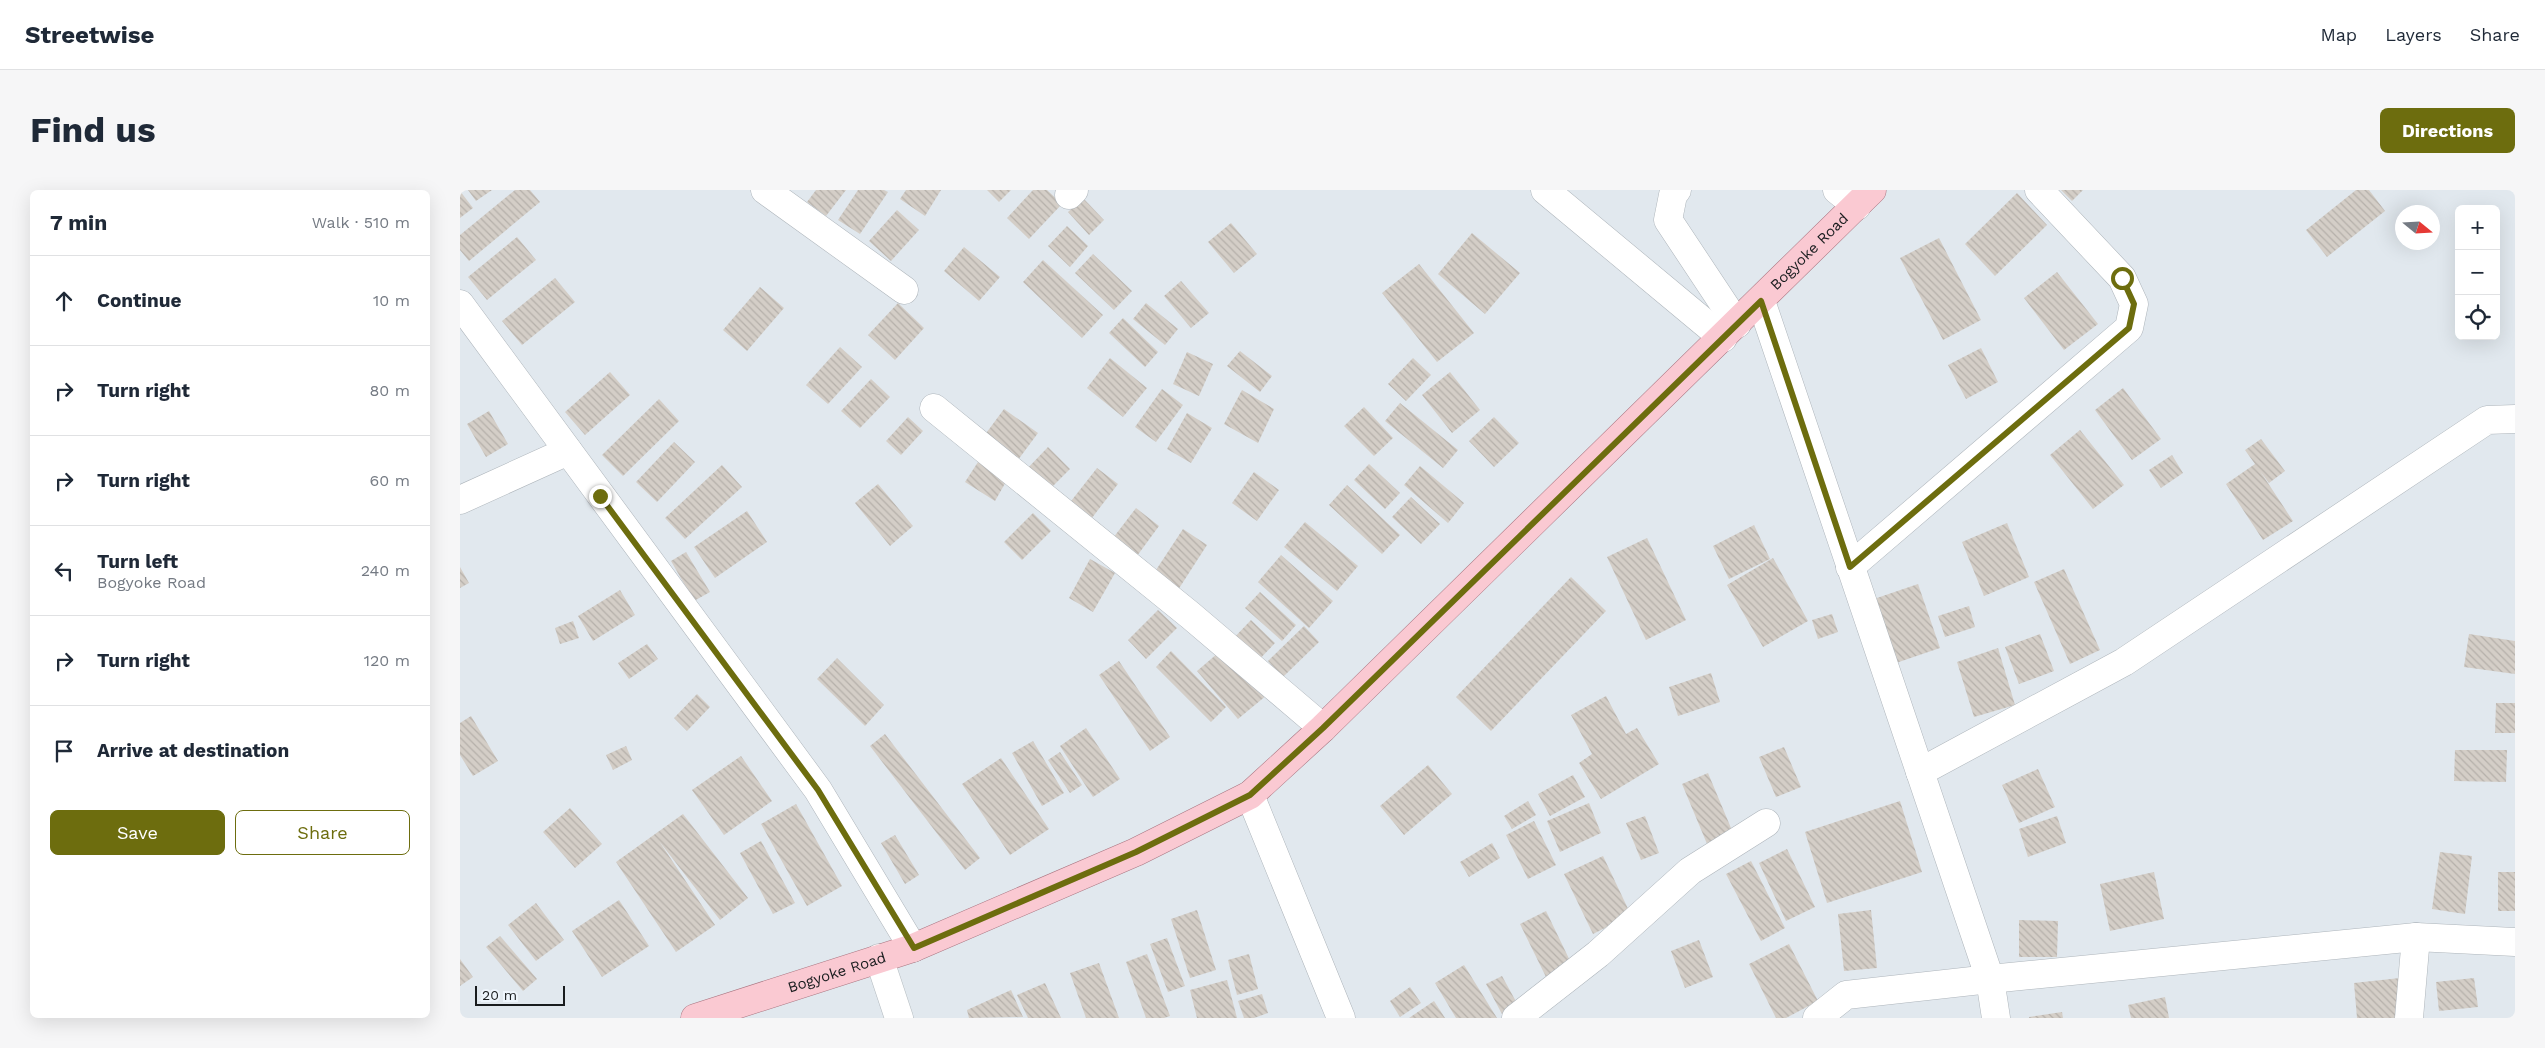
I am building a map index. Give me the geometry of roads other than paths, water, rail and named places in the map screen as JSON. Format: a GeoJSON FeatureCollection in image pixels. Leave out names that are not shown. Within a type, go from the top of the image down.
{"type":"FeatureCollection","features":[{"type":"Feature","properties":{"kind":"main road","name":"Bogyoke Road"},"geometry":{"type":"LineString","coordinates":[[695,1018],[914,948],[1136,852],[1250,795],[1323,728],[1761,301],[1855,195]]}},
{"type":"Feature","properties":{"kind":"street"},"geometry":{"type":"LineString","coordinates":[[765,190],[904,290]]}},
{"type":"Feature","properties":{"kind":"street"},"geometry":{"type":"LineString","coordinates":[[1545,190],[1730,331]]}},
{"type":"Feature","properties":{"kind":"street"},"geometry":{"type":"LineString","coordinates":[[1677,190],[1673,195],[1668,220],[1730,331]]}},
{"type":"Feature","properties":{"kind":"street"},"geometry":{"type":"LineString","coordinates":[[1850,567],[2129,328],[2134,304],[2122,278],[2039,190]]}},
{"type":"Feature","properties":{"kind":"street"},"geometry":{"type":"LineString","coordinates":[[1761,301],[1990,979],[1996,1018]]}},
{"type":"Feature","properties":{"kind":"street"},"geometry":{"type":"LineString","coordinates":[[460,304],[818,790],[914,948]]}},
{"type":"Feature","properties":{"kind":"street"},"geometry":{"type":"LineString","coordinates":[[934,408],[1183,609],[1323,728]]}},
{"type":"Feature","properties":{"kind":"street"},"geometry":{"type":"LineString","coordinates":[[1920,772],[2124,662],[2487,420],[2515,419]]}},
{"type":"Feature","properties":{"kind":"street"},"geometry":{"type":"LineString","coordinates":[[460,500],[568,451]]}},
{"type":"Feature","properties":{"kind":"street"},"geometry":{"type":"LineString","coordinates":[[1250,795],[1341,1018]]}},
{"type":"Feature","properties":{"kind":"street"},"geometry":{"type":"LineString","coordinates":[[1516,1018],[1598,954],[1690,871],[1766,823]]}},
{"type":"Feature","properties":{"kind":"street"},"geometry":{"type":"LineString","coordinates":[[2409,1018],[2416,938]]}},
{"type":"Feature","properties":{"kind":"street"},"geometry":{"type":"LineString","coordinates":[[1817,1018],[1846,995],[1990,979],[2416,938],[2515,942]]}},
{"type":"Feature","properties":{"kind":"street"},"geometry":{"type":"LineString","coordinates":[[879,958],[899,1018]]}}]}
